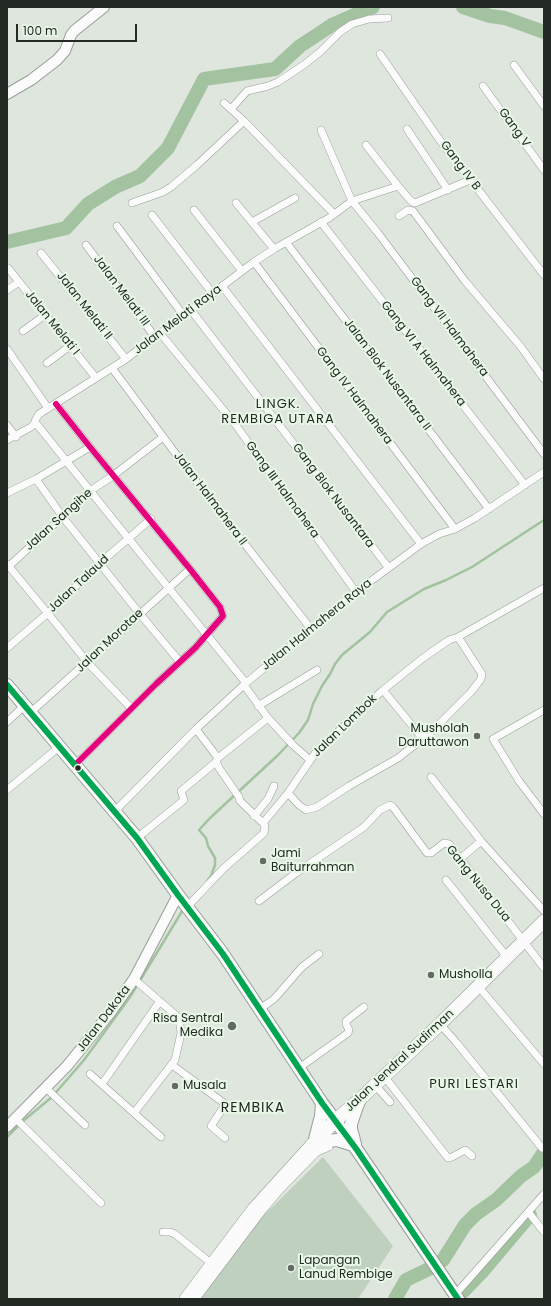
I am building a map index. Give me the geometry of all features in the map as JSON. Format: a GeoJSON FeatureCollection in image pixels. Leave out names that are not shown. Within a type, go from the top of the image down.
{"type":"FeatureCollection","features":[{"type":"Feature","properties":{"kind":"highway","name":"Jalan Jendral Sudirman"},"geometry":{"type":"LineString","coordinates":[[186,1299],[254,1209],[313,1144],[335,1121],[440,1024],[544,921]]}},
{"type":"Feature","properties":{"kind":"main road"},"geometry":{"type":"LineString","coordinates":[[7,684],[27,710],[137,838],[182,901],[223,954],[322,1103],[355,1148],[428,1258],[439,1272],[455,1298]]}},
{"type":"Feature","properties":{"kind":"main road"},"geometry":{"type":"LineString","coordinates":[[355,1148],[351,1124],[360,1099]]}},
{"type":"Feature","properties":{"kind":"main road"},"geometry":{"type":"LineString","coordinates":[[313,1144],[319,1130],[322,1103]]}},
{"type":"Feature","properties":{"kind":"main road"},"geometry":{"type":"LineString","coordinates":[[313,1144],[328,1140],[345,1142],[355,1148]]}},
{"type":"Feature","properties":{"kind":"street"},"geometry":{"type":"LineString","coordinates":[[7,94],[31,80],[57,60],[65,51],[74,31],[104,7]]}},
{"type":"Feature","properties":{"kind":"street"},"geometry":{"type":"LineString","coordinates":[[231,109],[247,91],[278,82],[305,64],[345,28],[352,24],[369,19],[388,18]]}},
{"type":"Feature","properties":{"kind":"street","name":"Gang IV B"},"geometry":{"type":"LineString","coordinates":[[380,54],[439,139],[544,275]]}},
{"type":"Feature","properties":{"kind":"street"},"geometry":{"type":"LineString","coordinates":[[514,65],[544,106]]}},
{"type":"Feature","properties":{"kind":"street","name":"Gang V"},"geometry":{"type":"LineString","coordinates":[[484,86],[544,170]]}},
{"type":"Feature","properties":{"kind":"street"},"geometry":{"type":"LineString","coordinates":[[224,102],[334,214]]}},
{"type":"Feature","properties":{"kind":"street"},"geometry":{"type":"LineString","coordinates":[[132,203],[163,192],[172,187],[244,121]]}},
{"type":"Feature","properties":{"kind":"street"},"geometry":{"type":"LineString","coordinates":[[407,129],[448,190]]}},
{"type":"Feature","properties":{"kind":"street","name":"Gang VII Halmahera"},"geometry":{"type":"LineString","coordinates":[[320,130],[352,201],[378,233],[544,454]]}},
{"type":"Feature","properties":{"kind":"street"},"geometry":{"type":"LineString","coordinates":[[366,145],[411,202],[415,203],[470,180]]}},
{"type":"Feature","properties":{"kind":"street","name":"Jalan Melati Raya"},"geometry":{"type":"LineString","coordinates":[[7,440],[16,437],[31,427],[37,416],[126,359],[254,262],[274,249],[334,214],[352,201],[398,186]]}},
{"type":"Feature","properties":{"kind":"street"},"geometry":{"type":"LineString","coordinates":[[252,222],[295,198]]}},
{"type":"Feature","properties":{"kind":"street"},"geometry":{"type":"LineString","coordinates":[[236,203],[274,249]]}},
{"type":"Feature","properties":{"kind":"street"},"geometry":{"type":"LineString","coordinates":[[194,210],[242,271]]}},
{"type":"Feature","properties":{"kind":"street"},"geometry":{"type":"LineString","coordinates":[[399,216],[408,210],[413,211],[465,282],[521,347],[544,379]]}},
{"type":"Feature","properties":{"kind":"street"},"geometry":{"type":"LineString","coordinates":[[152,215],[213,294]]}},
{"type":"Feature","properties":{"kind":"street","name":"Gang VI A Halmahera"},"geometry":{"type":"LineString","coordinates":[[321,222],[525,485]]}},
{"type":"Feature","properties":{"kind":"street"},"geometry":{"type":"LineString","coordinates":[[117,226],[184,316]]}},
{"type":"Feature","properties":{"kind":"street","name":"Jalan Blok Nusantara II"},"geometry":{"type":"LineString","coordinates":[[286,242],[489,509]]}},
{"type":"Feature","properties":{"kind":"street","name":"Jalan Melati III"},"geometry":{"type":"LineString","coordinates":[[86,245],[158,335]]}},
{"type":"Feature","properties":{"kind":"street","name":"Jalan Melati II"},"geometry":{"type":"LineString","coordinates":[[41,253],[126,359]]}},
{"type":"Feature","properties":{"kind":"street","name":"Gang IV Halmahera"},"geometry":{"type":"LineString","coordinates":[[254,262],[455,529]]}},
{"type":"Feature","properties":{"kind":"street","name":"Jalan Melati I"},"geometry":{"type":"LineString","coordinates":[[8,268],[96,378]]}},
{"type":"Feature","properties":{"kind":"street"},"geometry":{"type":"LineString","coordinates":[[7,290],[19,282]]}},
{"type":"Feature","properties":{"kind":"street"},"geometry":{"type":"LineString","coordinates":[[222,286],[421,544]]}},
{"type":"Feature","properties":{"kind":"street","name":"Gang Blok Nusantara"},"geometry":{"type":"LineString","coordinates":[[191,310],[388,568]]}},
{"type":"Feature","properties":{"kind":"street"},"geometry":{"type":"LineString","coordinates":[[23,331],[46,315]]}},
{"type":"Feature","properties":{"kind":"street","name":"Gang III Halmahera"},"geometry":{"type":"LineString","coordinates":[[158,335],[235,424],[356,592]]}},
{"type":"Feature","properties":{"kind":"street"},"geometry":{"type":"LineString","coordinates":[[46,363],[70,346]]}},
{"type":"Feature","properties":{"kind":"street"},"geometry":{"type":"LineString","coordinates":[[7,349],[48,408]]}},
{"type":"Feature","properties":{"kind":"street","name":"Jalan Halmahera II"},"geometry":{"type":"LineString","coordinates":[[112,368],[163,437],[311,629]]}},
{"type":"Feature","properties":{"kind":"street"},"geometry":{"type":"LineString","coordinates":[[56,404],[190,568],[220,607],[223,616],[207,635],[131,708],[75,765]]}},
{"type":"Feature","properties":{"kind":"street"},"geometry":{"type":"LineString","coordinates":[[35,422],[207,635],[245,684],[258,706],[293,745],[310,760]]}},
{"type":"Feature","properties":{"kind":"street"},"geometry":{"type":"LineString","coordinates":[[7,425],[16,437]]}},
{"type":"Feature","properties":{"kind":"street","name":"Jalan Sangihe"},"geometry":{"type":"LineString","coordinates":[[8,566],[90,491],[114,475],[163,437]]}},
{"type":"Feature","properties":{"kind":"street"},"geometry":{"type":"LineString","coordinates":[[7,493],[36,479],[90,447]]}},
{"type":"Feature","properties":{"kind":"street","name":"Jalan Halmahera Raya"},"geometry":{"type":"LineString","coordinates":[[115,811],[196,729],[245,684],[356,592],[421,544],[439,534],[455,529],[489,509],[544,472]]}},
{"type":"Feature","properties":{"kind":"street"},"geometry":{"type":"LineString","coordinates":[[36,479],[62,516],[180,662]]}},
{"type":"Feature","properties":{"kind":"street","name":"Jalan Talaud"},"geometry":{"type":"LineString","coordinates":[[7,648],[48,613],[100,563],[151,519]]}},
{"type":"Feature","properties":{"kind":"street"},"geometry":{"type":"LineString","coordinates":[[8,566],[87,662],[131,708]]}},
{"type":"Feature","properties":{"kind":"street","name":"Jalan Morotae"},"geometry":{"type":"LineString","coordinates":[[7,722],[27,710],[87,662],[190,568]]}},
{"type":"Feature","properties":{"kind":"street","name":"Jalan Lombok"},"geometry":{"type":"LineString","coordinates":[[182,901],[223,869],[261,836],[265,830],[264,823],[288,793],[310,760],[383,690],[423,658],[449,640],[458,637],[544,588]]}},
{"type":"Feature","properties":{"kind":"street"},"geometry":{"type":"LineString","coordinates":[[288,793],[306,810],[317,807],[349,786],[398,758],[423,739],[471,692],[481,680],[482,674],[458,637]]}},
{"type":"Feature","properties":{"kind":"street"},"geometry":{"type":"LineString","coordinates":[[258,706],[316,670]]}},
{"type":"Feature","properties":{"kind":"street"},"geometry":{"type":"LineString","coordinates":[[383,690],[423,739]]}},
{"type":"Feature","properties":{"kind":"street"},"geometry":{"type":"LineString","coordinates":[[544,710],[493,739],[519,781],[544,814]]}},
{"type":"Feature","properties":{"kind":"street"},"geometry":{"type":"LineString","coordinates":[[137,838],[184,800],[181,791],[268,718]]}},
{"type":"Feature","properties":{"kind":"street"},"geometry":{"type":"LineString","coordinates":[[196,729],[217,760],[219,768],[242,803],[254,816],[264,823]]}},
{"type":"Feature","properties":{"kind":"street"},"geometry":{"type":"LineString","coordinates":[[7,790],[59,747]]}},
{"type":"Feature","properties":{"kind":"street"},"geometry":{"type":"LineString","coordinates":[[431,777],[482,841],[544,911]]}},
{"type":"Feature","properties":{"kind":"street"},"geometry":{"type":"LineString","coordinates":[[254,816],[268,799],[274,786]]}},
{"type":"Feature","properties":{"kind":"street","name":"Gang Nusa Dua"},"geometry":{"type":"LineString","coordinates":[[259,901],[296,873],[361,829],[375,814],[388,806],[393,807],[427,853],[431,853],[444,843],[447,843],[544,968]]}},
{"type":"Feature","properties":{"kind":"street"},"geometry":{"type":"LineString","coordinates":[[460,859],[482,841]]}},
{"type":"Feature","properties":{"kind":"street"},"geometry":{"type":"LineString","coordinates":[[446,880],[507,958]]}},
{"type":"Feature","properties":{"kind":"street","name":"Jalan Dakota"},"geometry":{"type":"LineString","coordinates":[[7,1127],[19,1122],[49,1091],[137,981],[182,901]]}},
{"type":"Feature","properties":{"kind":"street"},"geometry":{"type":"LineString","coordinates":[[260,1009],[274,999],[302,967],[319,954]]}},
{"type":"Feature","properties":{"kind":"street"},"geometry":{"type":"LineString","coordinates":[[134,1113],[175,1060],[181,1034],[178,1016],[137,981]]}},
{"type":"Feature","properties":{"kind":"street"},"geometry":{"type":"LineString","coordinates":[[478,986],[544,1064]]}},
{"type":"Feature","properties":{"kind":"street"},"geometry":{"type":"LineString","coordinates":[[102,1084],[160,1001]]}},
{"type":"Feature","properties":{"kind":"street"},"geometry":{"type":"LineString","coordinates":[[299,1068],[348,1033],[349,1030],[346,1021],[364,1007]]}},
{"type":"Feature","properties":{"kind":"street"},"geometry":{"type":"LineString","coordinates":[[440,1024],[542,1148]]}},
{"type":"Feature","properties":{"kind":"street"},"geometry":{"type":"LineString","coordinates":[[172,1065],[223,1101],[224,1105],[211,1126],[225,1138]]}},
{"type":"Feature","properties":{"kind":"street"},"geometry":{"type":"LineString","coordinates":[[90,1074],[162,1136]]}},
{"type":"Feature","properties":{"kind":"street"},"geometry":{"type":"LineString","coordinates":[[380,1081],[390,1102]]}},
{"type":"Feature","properties":{"kind":"street"},"geometry":{"type":"LineString","coordinates":[[380,1081],[448,1158],[465,1150],[472,1156]]}},
{"type":"Feature","properties":{"kind":"street"},"geometry":{"type":"LineString","coordinates":[[49,1091],[85,1126]]}},
{"type":"Feature","properties":{"kind":"street"},"geometry":{"type":"LineString","coordinates":[[19,1122],[100,1203]]}},
{"type":"Feature","properties":{"kind":"street"},"geometry":{"type":"LineString","coordinates":[[196,1299],[263,1210],[316,1152],[329,1147],[328,1140]]}},
{"type":"Feature","properties":{"kind":"street"},"geometry":{"type":"LineString","coordinates":[[455,1298],[544,1194]]}},
{"type":"Feature","properties":{"kind":"street"},"geometry":{"type":"LineString","coordinates":[[529,1213],[544,1232]]}},
{"type":"Feature","properties":{"kind":"street"},"geometry":{"type":"LineString","coordinates":[[163,1232],[174,1234],[212,1264]]}},
{"type":"Feature","properties":{"kind":"green space"},"geometry":{"type":"Polygon","coordinates":[[[323,1157],[393,1246],[358,1299],[201,1299],[258,1221],[323,1157]]]}},
{"type":"Feature","properties":{"kind":"waterway"},"geometry":{"type":"LineString","coordinates":[[7,242],[66,228],[88,204],[115,187],[140,176],[168,148],[204,79],[275,69],[300,46],[332,25],[373,7]]}},
{"type":"Feature","properties":{"kind":"waterway"},"geometry":{"type":"LineString","coordinates":[[463,7],[490,16],[505,18],[544,32]]}},
{"type":"Feature","properties":{"kind":"waterway"},"geometry":{"type":"LineString","coordinates":[[207,881],[211,876],[215,865],[215,858],[208,846],[206,838],[199,830],[299,733],[308,720],[313,704],[322,686],[342,655],[370,632],[387,612],[424,589],[472,567],[544,520]]}},
{"type":"Feature","properties":{"kind":"waterway"},"geometry":{"type":"LineString","coordinates":[[7,1137],[23,1121],[52,1097],[84,1060],[130,997],[184,908]]}},
{"type":"Feature","properties":{"kind":"waterway"},"geometry":{"type":"LineString","coordinates":[[395,1299],[406,1280],[431,1268],[443,1260],[465,1225],[476,1214],[496,1200],[521,1176],[534,1167],[544,1152]]}},
{"type":"Feature","properties":{"kind":"waterway"},"geometry":{"type":"LineString","coordinates":[[456,1299],[482,1272],[530,1215]]}},
{"type":"Feature","properties":{"kind":"transit line"},"geometry":{"type":"LineString","coordinates":[[56,404],[220,607],[223,616],[195,648],[156,684],[75,765]]}},
{"type":"Feature","properties":{"kind":"transit line"},"geometry":{"type":"LineString","coordinates":[[7,685],[137,838],[223,954],[322,1103],[357,1150],[458,1299]]}},
{"type":"Feature","properties":{"kind":"place","name":"Musholah Daruttawon"},"geometry":{"type":"Point","coordinates":[477,736]}},
{"type":"Feature","properties":{"kind":"place","name":"Jami Baiturrahman"},"geometry":{"type":"Point","coordinates":[263,861]}},
{"type":"Feature","properties":{"kind":"place","name":"Musholla"},"geometry":{"type":"Point","coordinates":[431,975]}},
{"type":"Feature","properties":{"kind":"place","name":"Risa Sentral Medika"},"geometry":{"type":"Point","coordinates":[232,1026]}},
{"type":"Feature","properties":{"kind":"place","name":"Musala"},"geometry":{"type":"Point","coordinates":[175,1086]}},
{"type":"Feature","properties":{"kind":"place","name":"Lapangan Lanud Rembige"},"geometry":{"type":"Point","coordinates":[291,1268]}},
{"type":"Feature","properties":{"kind":"district","name":"LINGK. REMBIGA UTARA"},"geometry":{"type":"Point","coordinates":[278,412]}},
{"type":"Feature","properties":{"kind":"district","name":"PURI LESTARI"},"geometry":{"type":"Point","coordinates":[474,1085]}},
{"type":"Feature","properties":{"kind":"district","name":"REMBIKA"},"geometry":{"type":"Point","coordinates":[253,1108]}}]}
